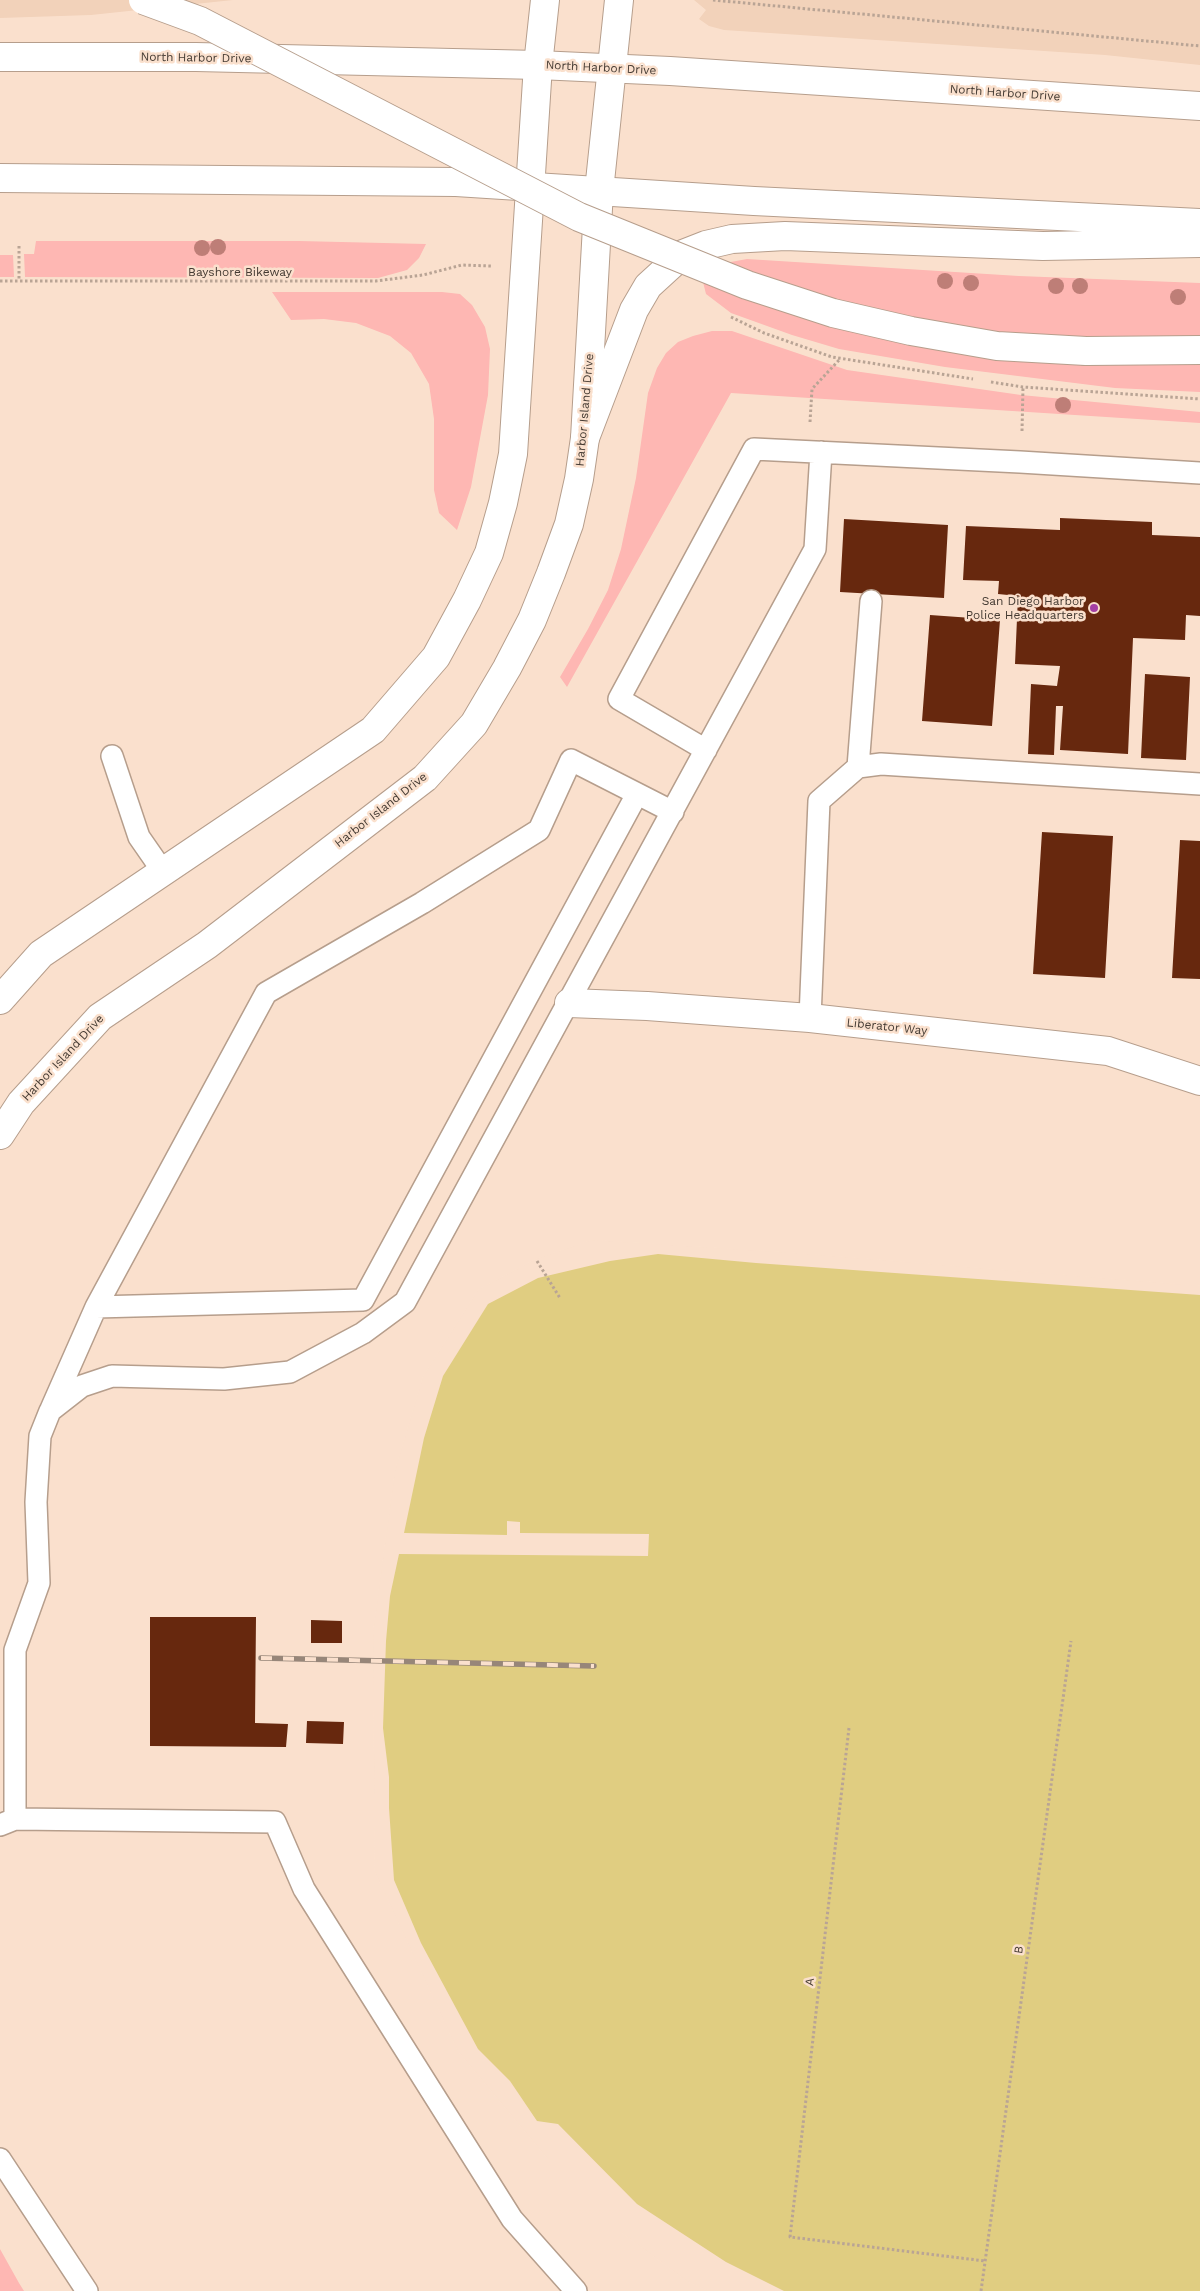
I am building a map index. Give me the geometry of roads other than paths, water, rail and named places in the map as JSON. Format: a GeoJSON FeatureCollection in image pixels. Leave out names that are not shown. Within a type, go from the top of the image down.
{"type":"FeatureCollection","features":[{"type":"Feature","properties":{"kind":"main road"},"geometry":{"type":"LineString","coordinates":[[143,0],[200,21],[579,217],[747,285],[833,313],[911,331],[997,346],[1086,351],[1200,350]]}},
{"type":"Feature","properties":{"kind":"main road"},"geometry":{"type":"LineString","coordinates":[[0,1000],[41,954],[164,873],[373,730],[436,658],[467,600],[489,553],[503,503],[513,454],[538,65],[544,0]]}},
{"type":"Feature","properties":{"kind":"main road","name":"Harbor Island Drive"},"geometry":{"type":"LineString","coordinates":[[0,1135],[21,1103],[100,1017],[207,945],[425,778],[474,724],[524,636],[551,573],[569,524],[585,438],[599,191],[620,0]]}},
{"type":"Feature","properties":{"kind":"main road","name":"North Harbor Drive"},"geometry":{"type":"LineString","coordinates":[[0,57],[196,57],[612,68],[1200,106]]}},
{"type":"Feature","properties":{"kind":"main road"},"geometry":{"type":"LineString","coordinates":[[0,178],[456,182],[1200,223]]}},
{"type":"Feature","properties":{"kind":"main road"},"geometry":{"type":"LineString","coordinates":[[585,438],[634,310],[648,286],[683,254],[706,245],[732,239],[785,236],[1043,246],[1200,243]]}},
{"type":"Feature","properties":{"kind":"main road","name":"Liberator Way"},"geometry":{"type":"LineString","coordinates":[[569,1003],[647,1006],[810,1018],[1108,1051],[1200,1081]]}},
{"type":"Feature","properties":{"kind":"lane"},"geometry":{"type":"LineString","coordinates":[[706,750],[619,699],[754,449],[1200,473]]}},
{"type":"Feature","properties":{"kind":"lane"},"geometry":{"type":"LineString","coordinates":[[50,1411],[82,1386],[112,1376],[224,1379],[290,1372],[364,1333],[405,1302],[815,549],[821,452]]}},
{"type":"Feature","properties":{"kind":"lane"},"geometry":{"type":"LineString","coordinates":[[858,767],[871,601]]}},
{"type":"Feature","properties":{"kind":"lane"},"geometry":{"type":"LineString","coordinates":[[112,756],[139,837],[164,873]]}},
{"type":"Feature","properties":{"kind":"lane"},"geometry":{"type":"LineString","coordinates":[[576,2291],[512,2219],[304,1889],[275,1822],[7,1822],[8,1649],[39,1583],[36,1502],[40,1436],[96,1307],[266,992],[422,903],[538,830],[571,760],[632,802],[673,812]]}},
{"type":"Feature","properties":{"kind":"lane"},"geometry":{"type":"LineString","coordinates":[[810,1018],[819,801],[858,767],[881,764],[1200,784]]}},
{"type":"Feature","properties":{"kind":"lane"},"geometry":{"type":"LineString","coordinates":[[96,1307],[364,1300],[632,802]]}},
{"type":"Feature","properties":{"kind":"lane"},"geometry":{"type":"LineString","coordinates":[[0,2159],[87,2291]]}},
{"type":"Feature","properties":{"kind":"railway"},"geometry":{"type":"LineString","coordinates":[[261,1658],[594,1666]]}},
{"type":"Feature","properties":{"kind":"place","name":"San Diego Harbor Police Headquarters"},"geometry":{"type":"Point","coordinates":[1094,608]}}]}
